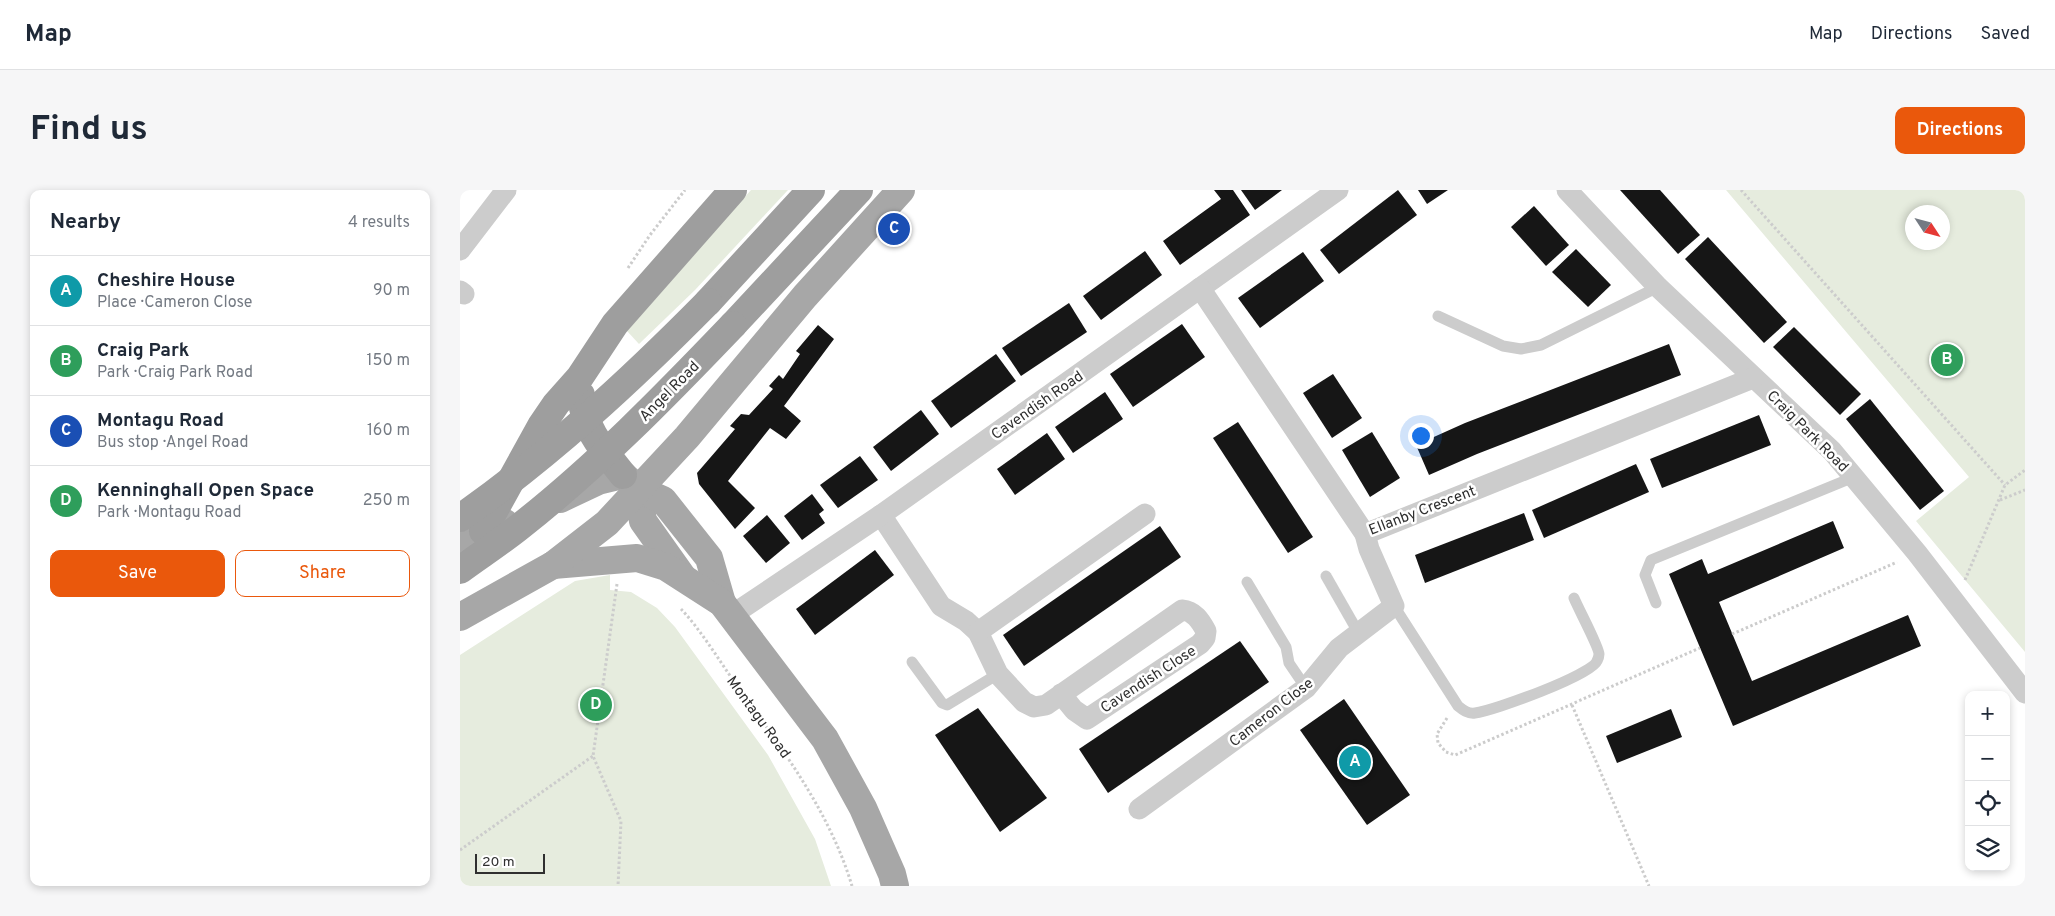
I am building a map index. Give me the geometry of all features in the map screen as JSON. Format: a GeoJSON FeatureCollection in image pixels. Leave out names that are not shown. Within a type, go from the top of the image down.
{"type":"FeatureCollection","features":[{"type":"Feature","properties":{"kind":"highway"},"geometry":{"type":"LineString","coordinates":[[484,531],[541,426],[556,404],[580,376],[615,324],[733,190]]}},
{"type":"Feature","properties":{"kind":"highway"},"geometry":{"type":"LineString","coordinates":[[460,518],[540,457],[592,413],[708,302],[811,190]]}},
{"type":"Feature","properties":{"kind":"highway","name":"Angel Road"},"geometry":{"type":"LineString","coordinates":[[460,570],[518,528],[564,490],[669,392],[859,190]]}},
{"type":"Feature","properties":{"kind":"highway"},"geometry":{"type":"LineString","coordinates":[[580,376],[581,403],[586,420],[596,440],[631,482]]}},
{"type":"Feature","properties":{"kind":"main road"},"geometry":{"type":"LineString","coordinates":[[460,617],[553,565],[607,523],[631,482],[687,437],[805,296],[902,190]]}},
{"type":"Feature","properties":{"kind":"main road"},"geometry":{"type":"LineString","coordinates":[[460,548],[484,531],[536,512],[574,491],[598,481],[631,482],[664,500],[708,558],[727,609],[825,740],[863,808],[892,874],[895,886]]}},
{"type":"Feature","properties":{"kind":"main road"},"geometry":{"type":"LineString","coordinates":[[631,482],[643,521],[684,579]]}},
{"type":"Feature","properties":{"kind":"main road"},"geometry":{"type":"LineString","coordinates":[[553,565],[638,558],[666,567],[727,609]]}},
{"type":"Feature","properties":{"kind":"street"},"geometry":{"type":"LineString","coordinates":[[460,250],[506,190]]}},
{"type":"Feature","properties":{"kind":"street","name":"Cavendish Road"},"geometry":{"type":"LineString","coordinates":[[727,609],[881,515],[1338,190]]}},
{"type":"Feature","properties":{"kind":"street","name":"Craig Park Road"},"geometry":{"type":"LineString","coordinates":[[1567,190],[1658,287],[1819,438],[1917,553],[2025,693]]}},
{"type":"Feature","properties":{"kind":"street","name":"Ellanby Crescent"},"geometry":{"type":"LineString","coordinates":[[1200,288],[1365,534],[1753,378]]}},
{"type":"Feature","properties":{"kind":"street"},"geometry":{"type":"LineString","coordinates":[[978,632],[1145,514]]}},
{"type":"Feature","properties":{"kind":"street","name":"Cavendish Close"},"geometry":{"type":"LineString","coordinates":[[881,515],[941,606],[966,621],[978,632],[998,674],[1024,702],[1034,707],[1046,704],[1060,694],[1182,610],[1190,611],[1206,630],[1205,638],[1200,644],[1087,719],[1074,710],[1060,694]]}},
{"type":"Feature","properties":{"kind":"street"},"geometry":{"type":"LineString","coordinates":[[1365,534],[1369,549],[1394,606]]}},
{"type":"Feature","properties":{"kind":"street","name":"Cameron Close"},"geometry":{"type":"LineString","coordinates":[[1139,809],[1306,688],[1339,648],[1394,606]]}},
{"type":"Feature","properties":{"kind":"lane"},"geometry":{"type":"LineString","coordinates":[[1438,316],[1503,346],[1521,349],[1540,346],[1658,287]]}},
{"type":"Feature","properties":{"kind":"lane"},"geometry":{"type":"LineString","coordinates":[[1656,603],[1645,575],[1651,560],[1854,478]]}},
{"type":"Feature","properties":{"kind":"lane"},"geometry":{"type":"LineString","coordinates":[[1326,576],[1358,632]]}},
{"type":"Feature","properties":{"kind":"lane"},"geometry":{"type":"LineString","coordinates":[[1247,582],[1286,647],[1289,663],[1306,688]]}},
{"type":"Feature","properties":{"kind":"lane"},"geometry":{"type":"LineString","coordinates":[[1394,606],[1458,706],[1465,712],[1473,714],[1500,707],[1554,686],[1589,669],[1597,663],[1599,653],[1574,598]]}},
{"type":"Feature","properties":{"kind":"lane"},"geometry":{"type":"LineString","coordinates":[[912,662],[942,703],[947,705],[998,674]]}},
{"type":"Feature","properties":{"kind":"path"},"geometry":{"type":"LineString","coordinates":[[625,273],[650,234],[685,190]]}},
{"type":"Feature","properties":{"kind":"path"},"geometry":{"type":"LineString","coordinates":[[1742,190],[2006,486]]}},
{"type":"Feature","properties":{"kind":"path"},"geometry":{"type":"LineString","coordinates":[[1955,603],[2006,486],[2025,470]]}},
{"type":"Feature","properties":{"kind":"path"},"geometry":{"type":"LineString","coordinates":[[1999,501],[2025,490]]}},
{"type":"Feature","properties":{"kind":"path"},"geometry":{"type":"LineString","coordinates":[[1732,634],[1917,553]]}},
{"type":"Feature","properties":{"kind":"path"},"geometry":{"type":"LineString","coordinates":[[618,578],[593,756],[621,821],[618,886]]}},
{"type":"Feature","properties":{"kind":"path","name":"Montagu Road"},"geometry":{"type":"LineString","coordinates":[[677,605],[795,767],[821,812],[844,861],[852,886]]}},
{"type":"Feature","properties":{"kind":"path"},"geometry":{"type":"LineString","coordinates":[[1442,710],[1448,718],[1437,734],[1438,743],[1446,752],[1455,755],[1700,648]]}},
{"type":"Feature","properties":{"kind":"path"},"geometry":{"type":"LineString","coordinates":[[1572,704],[1649,886]]}},
{"type":"Feature","properties":{"kind":"path"},"geometry":{"type":"LineString","coordinates":[[460,850],[593,756]]}},
{"type":"Feature","properties":{"kind":"shaded area"},"geometry":{"type":"Polygon","coordinates":[[[751,190],[788,190],[695,290],[639,344],[627,331],[751,190]]]}},
{"type":"Feature","properties":{"kind":"shaded area"},"geometry":{"type":"Polygon","coordinates":[[[1726,190],[2025,190],[2025,652],[1916,521],[1969,477],[1726,190]]]}},
{"type":"Feature","properties":{"kind":"shaded area"},"geometry":{"type":"Polygon","coordinates":[[[610,575],[610,590],[631,592],[657,608],[675,627],[768,755],[815,839],[831,886],[460,886],[460,655],[575,581],[610,575]]]}},
{"type":"Feature","properties":{"kind":"building"},"geometry":{"type":"Polygon","coordinates":[[[1214,190],[1233,190],[1250,215],[1180,265],[1163,241],[1221,199],[1214,190]]]}},
{"type":"Feature","properties":{"kind":"building"},"geometry":{"type":"Polygon","coordinates":[[[1241,190],[1282,190],[1255,210],[1241,190]]]}},
{"type":"Feature","properties":{"kind":"building"},"geometry":{"type":"Polygon","coordinates":[[[1398,190],[1417,215],[1339,274],[1320,250],[1398,190]]]}},
{"type":"Feature","properties":{"kind":"building"},"geometry":{"type":"Polygon","coordinates":[[[1418,190],[1448,190],[1427,204],[1418,190]]]}},
{"type":"Feature","properties":{"kind":"building"},"geometry":{"type":"Polygon","coordinates":[[[1620,190],[1660,190],[1700,235],[1678,254],[1620,190]]]}},
{"type":"Feature","properties":{"kind":"building"},"geometry":{"type":"Polygon","coordinates":[[[1534,206],[1569,245],[1546,266],[1511,227],[1534,206]]]}},
{"type":"Feature","properties":{"kind":"building"},"geometry":{"type":"Polygon","coordinates":[[[1708,237],[1787,322],[1764,343],[1685,259],[1708,237]]]}},
{"type":"Feature","properties":{"kind":"building"},"geometry":{"type":"Polygon","coordinates":[[[1576,249],[1611,285],[1588,307],[1552,272],[1576,249]]]}},
{"type":"Feature","properties":{"kind":"building"},"geometry":{"type":"Polygon","coordinates":[[[1145,251],[1162,275],[1101,320],[1083,296],[1145,251]]]}},
{"type":"Feature","properties":{"kind":"building"},"geometry":{"type":"Polygon","coordinates":[[[1303,252],[1324,281],[1260,328],[1238,298],[1303,252]]]}},
{"type":"Feature","properties":{"kind":"building"},"geometry":{"type":"Polygon","coordinates":[[[1069,303],[1087,332],[1021,376],[1002,348],[1069,303]]]}},
{"type":"Feature","properties":{"kind":"building"},"geometry":{"type":"Polygon","coordinates":[[[1182,324],[1205,357],[1133,407],[1110,374],[1182,324]]]}},
{"type":"Feature","properties":{"kind":"building"},"geometry":{"type":"Polygon","coordinates":[[[818,325],[834,339],[784,406],[801,421],[786,439],[770,428],[728,481],[755,508],[735,529],[699,484],[697,473],[735,429],[730,426],[741,414],[749,415],[773,389],[769,386],[779,375],[783,379],[800,354],[796,351],[818,325]]]}},
{"type":"Feature","properties":{"kind":"building"},"geometry":{"type":"Polygon","coordinates":[[[1794,327],[1861,394],[1840,415],[1773,347],[1794,327]]]}},
{"type":"Feature","properties":{"kind":"building"},"geometry":{"type":"Polygon","coordinates":[[[1669,344],[1681,375],[1477,454],[1429,475],[1416,445],[1465,423],[1669,344]]]}},
{"type":"Feature","properties":{"kind":"building"},"geometry":{"type":"Polygon","coordinates":[[[996,354],[1016,381],[951,428],[931,401],[996,354]]]}},
{"type":"Feature","properties":{"kind":"building"},"geometry":{"type":"Polygon","coordinates":[[[1333,374],[1362,418],[1332,438],[1303,393],[1333,374]]]}},
{"type":"Feature","properties":{"kind":"building"},"geometry":{"type":"Polygon","coordinates":[[[1105,392],[1123,419],[1073,453],[1055,427],[1105,392]]]}},
{"type":"Feature","properties":{"kind":"building"},"geometry":{"type":"Polygon","coordinates":[[[1870,399],[1944,491],[1920,510],[1846,419],[1870,399]]]}},
{"type":"Feature","properties":{"kind":"building"},"geometry":{"type":"Polygon","coordinates":[[[921,410],[939,434],[891,471],[873,447],[921,410]]]}},
{"type":"Feature","properties":{"kind":"building"},"geometry":{"type":"Polygon","coordinates":[[[1759,415],[1771,445],[1662,488],[1650,459],[1759,415]]]}},
{"type":"Feature","properties":{"kind":"building"},"geometry":{"type":"Polygon","coordinates":[[[1238,422],[1313,537],[1288,553],[1213,438],[1238,422]]]}},
{"type":"Feature","properties":{"kind":"building"},"geometry":{"type":"Polygon","coordinates":[[[1372,432],[1400,478],[1370,497],[1342,450],[1372,432]]]}},
{"type":"Feature","properties":{"kind":"building"},"geometry":{"type":"Polygon","coordinates":[[[1047,433],[1065,459],[1015,495],[997,469],[1047,433]]]}},
{"type":"Feature","properties":{"kind":"building"},"geometry":{"type":"Polygon","coordinates":[[[860,456],[878,480],[838,508],[820,485],[860,456]]]}},
{"type":"Feature","properties":{"kind":"building"},"geometry":{"type":"Polygon","coordinates":[[[1636,464],[1649,492],[1544,538],[1532,510],[1636,464]]]}},
{"type":"Feature","properties":{"kind":"building"},"geometry":{"type":"Polygon","coordinates":[[[812,494],[824,510],[819,514],[825,523],[802,540],[784,516],[812,494]]]}},
{"type":"Feature","properties":{"kind":"building"},"geometry":{"type":"Polygon","coordinates":[[[1524,513],[1534,540],[1425,583],[1415,555],[1524,513]]]}},
{"type":"Feature","properties":{"kind":"building"},"geometry":{"type":"Polygon","coordinates":[[[767,515],[790,543],[766,563],[743,536],[767,515]]]}},
{"type":"Feature","properties":{"kind":"building"},"geometry":{"type":"Polygon","coordinates":[[[1833,521],[1844,548],[1719,602],[1752,681],[1908,615],[1921,646],[1733,726],[1669,574],[1702,559],[1708,574],[1833,521]]]}},
{"type":"Feature","properties":{"kind":"building"},"geometry":{"type":"Polygon","coordinates":[[[1160,526],[1181,557],[1024,666],[1003,635],[1160,526]]]}},
{"type":"Feature","properties":{"kind":"building"},"geometry":{"type":"Polygon","coordinates":[[[875,550],[894,575],[815,635],[796,609],[875,550]]]}},
{"type":"Feature","properties":{"kind":"building"},"geometry":{"type":"Polygon","coordinates":[[[1240,641],[1269,682],[1108,793],[1079,749],[1240,641]]]}},
{"type":"Feature","properties":{"kind":"building"},"geometry":{"type":"Polygon","coordinates":[[[1344,699],[1410,795],[1367,825],[1300,730],[1344,699]]]}},
{"type":"Feature","properties":{"kind":"building"},"geometry":{"type":"Polygon","coordinates":[[[978,708],[1047,798],[1000,832],[935,735],[978,708]]]}},
{"type":"Feature","properties":{"kind":"building"},"geometry":{"type":"Polygon","coordinates":[[[1671,709],[1682,737],[1617,763],[1606,736],[1671,709]]]}},
{"type":"Feature","properties":{"kind":"place","name":"Montagu Road"},"geometry":{"type":"Point","coordinates":[894,229]}},
{"type":"Feature","properties":{"kind":"place","name":"Craig Park"},"geometry":{"type":"Point","coordinates":[1947,360]}},
{"type":"Feature","properties":{"kind":"place","name":"Kenninghall Open Space"},"geometry":{"type":"Point","coordinates":[596,705]}},
{"type":"Feature","properties":{"kind":"place","name":"Cheshire House"},"geometry":{"type":"Point","coordinates":[1355,762]}}]}
